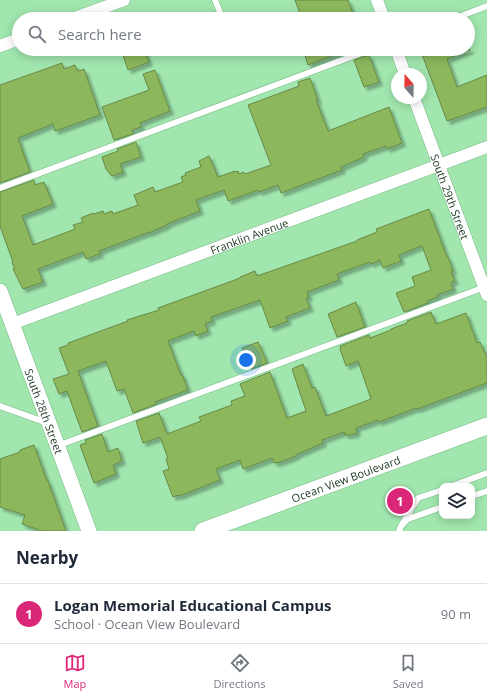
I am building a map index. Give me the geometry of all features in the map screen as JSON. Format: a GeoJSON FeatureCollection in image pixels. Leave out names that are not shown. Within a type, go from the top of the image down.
{"type":"FeatureCollection","features":[{"type":"Feature","properties":{"kind":"main road","name":"Ocean View Boulevard"},"geometry":{"type":"LineString","coordinates":[[203,531],[487,426]]}},
{"type":"Feature","properties":{"kind":"street"},"geometry":{"type":"LineString","coordinates":[[91,12],[124,0]]}},
{"type":"Feature","properties":{"kind":"street"},"geometry":{"type":"LineString","coordinates":[[377,0],[381,12]]}},
{"type":"Feature","properties":{"kind":"street"},"geometry":{"type":"LineString","coordinates":[[0,46],[12,42]]}},
{"type":"Feature","properties":{"kind":"street"},"geometry":{"type":"LineString","coordinates":[[399,56],[403,68]]}},
{"type":"Feature","properties":{"kind":"street","name":"South 29th Street"},"geometry":{"type":"LineString","coordinates":[[416,104],[486,290]]}},
{"type":"Feature","properties":{"kind":"street","name":"Franklin Avenue"},"geometry":{"type":"LineString","coordinates":[[12,324],[487,147]]}},
{"type":"Feature","properties":{"kind":"street","name":"South 28th Street"},"geometry":{"type":"LineString","coordinates":[[0,291],[89,531]]}},
{"type":"Feature","properties":{"kind":"lane"},"geometry":{"type":"LineString","coordinates":[[215,0],[220,12]]}},
{"type":"Feature","properties":{"kind":"lane"},"geometry":{"type":"LineString","coordinates":[[471,12],[487,6]]}},
{"type":"Feature","properties":{"kind":"lane"},"geometry":{"type":"LineString","coordinates":[[0,188],[353,56]]}},
{"type":"Feature","properties":{"kind":"lane"},"geometry":{"type":"LineString","coordinates":[[57,446],[486,290]]}},
{"type":"Feature","properties":{"kind":"lane"},"geometry":{"type":"LineString","coordinates":[[0,406],[49,423]]}},
{"type":"Feature","properties":{"kind":"lane"},"geometry":{"type":"LineString","coordinates":[[460,483],[487,473]]}},
{"type":"Feature","properties":{"kind":"lane"},"geometry":{"type":"LineString","coordinates":[[400,528],[418,498],[439,491]]}},
{"type":"Feature","properties":{"kind":"lane"},"geometry":{"type":"LineString","coordinates":[[475,495],[487,491]]}},
{"type":"Feature","properties":{"kind":"lane"},"geometry":{"type":"LineString","coordinates":[[400,528],[408,519],[439,508]]}},
{"type":"Feature","properties":{"kind":"building"},"geometry":{"type":"Polygon","coordinates":[[[295,0],[348,0],[352,12],[299,12],[295,0]]]}},
{"type":"Feature","properties":{"kind":"building"},"geometry":{"type":"Polygon","coordinates":[[[123,56],[147,56],[149,62],[128,70],[123,56]]]}},
{"type":"Feature","properties":{"kind":"building"},"geometry":{"type":"Polygon","coordinates":[[[305,56],[331,56],[308,65],[305,56]]]}},
{"type":"Feature","properties":{"kind":"building"},"geometry":{"type":"Polygon","coordinates":[[[369,56],[379,82],[364,87],[354,60],[369,56]]]}},
{"type":"Feature","properties":{"kind":"building"},"geometry":{"type":"Polygon","coordinates":[[[423,56],[455,56],[447,59],[457,87],[487,75],[487,107],[447,121],[423,56]]]}},
{"type":"Feature","properties":{"kind":"building"},"geometry":{"type":"Polygon","coordinates":[[[62,63],[64,69],[75,65],[79,71],[84,69],[100,115],[55,131],[53,124],[18,138],[30,172],[0,183],[0,85],[62,63]]]}},
{"type":"Feature","properties":{"kind":"building"},"geometry":{"type":"Polygon","coordinates":[[[155,70],[170,111],[140,123],[141,127],[132,130],[133,134],[114,140],[102,107],[149,90],[143,74],[155,70]]]}},
{"type":"Feature","properties":{"kind":"building"},"geometry":{"type":"Polygon","coordinates":[[[310,78],[318,100],[316,100],[328,131],[389,107],[402,143],[387,149],[386,146],[363,154],[364,157],[341,167],[342,170],[281,193],[278,185],[259,192],[258,190],[228,201],[224,190],[196,200],[200,211],[149,233],[99,251],[100,254],[86,259],[83,252],[38,269],[43,282],[23,289],[13,269],[15,269],[12,263],[13,262],[0,226],[0,192],[34,180],[35,185],[44,182],[53,204],[22,216],[33,245],[75,229],[73,225],[83,222],[81,218],[93,213],[103,211],[104,214],[112,211],[113,214],[138,205],[134,195],[153,187],[155,192],[183,182],[181,177],[186,175],[185,173],[201,167],[199,161],[209,156],[218,177],[235,171],[238,171],[239,174],[244,172],[245,174],[271,165],[248,105],[299,86],[298,82],[310,78]]]}},
{"type":"Feature","properties":{"kind":"building"},"geometry":{"type":"Polygon","coordinates":[[[136,142],[141,157],[120,164],[123,172],[112,176],[106,169],[102,157],[118,151],[117,149],[136,142]]]}},
{"type":"Feature","properties":{"kind":"building"},"geometry":{"type":"Polygon","coordinates":[[[429,209],[448,257],[453,271],[451,272],[455,281],[451,282],[453,289],[437,295],[438,297],[427,301],[428,303],[404,312],[396,293],[415,286],[412,277],[431,270],[421,246],[399,255],[401,261],[383,268],[380,260],[337,274],[339,280],[307,292],[309,297],[306,298],[310,308],[286,317],[288,321],[270,328],[260,300],[211,317],[212,321],[205,324],[208,331],[196,336],[194,331],[168,341],[188,390],[155,402],[156,404],[133,413],[124,389],[117,391],[106,361],[78,371],[98,426],[82,432],[67,391],[59,394],[53,379],[69,374],[59,348],[68,345],[68,343],[128,321],[127,320],[159,310],[158,308],[255,271],[257,276],[357,241],[377,232],[376,229],[429,209]]]}},
{"type":"Feature","properties":{"kind":"building"},"geometry":{"type":"Polygon","coordinates":[[[356,302],[365,327],[337,337],[328,314],[356,302]]]}},
{"type":"Feature","properties":{"kind":"building"},"geometry":{"type":"Polygon","coordinates":[[[431,312],[436,324],[466,313],[477,343],[480,342],[487,358],[487,383],[417,409],[416,408],[379,422],[378,420],[356,428],[357,433],[345,435],[344,432],[322,440],[323,443],[277,463],[274,463],[272,458],[243,469],[240,460],[216,469],[220,480],[173,497],[163,471],[169,469],[166,459],[168,458],[160,437],[143,443],[136,421],[159,413],[167,434],[201,421],[199,417],[232,405],[231,401],[245,396],[240,384],[270,372],[287,418],[306,411],[292,369],[303,364],[312,388],[315,387],[326,416],[371,399],[358,361],[346,366],[340,346],[369,335],[370,338],[431,312]]]}},
{"type":"Feature","properties":{"kind":"building"},"geometry":{"type":"Polygon","coordinates":[[[258,342],[267,363],[251,369],[242,348],[258,342]]]}},
{"type":"Feature","properties":{"kind":"building"},"geometry":{"type":"Polygon","coordinates":[[[102,434],[108,452],[118,448],[122,461],[113,465],[116,474],[94,483],[80,445],[86,443],[85,440],[102,434]]]}},
{"type":"Feature","properties":{"kind":"building"},"geometry":{"type":"Polygon","coordinates":[[[34,445],[66,531],[42,531],[22,524],[25,515],[0,507],[0,459],[34,445]]]}},
{"type":"Feature","properties":{"kind":"place","name":"Logan Memorial Educational Campus"},"geometry":{"type":"Point","coordinates":[400,501]}}]}
